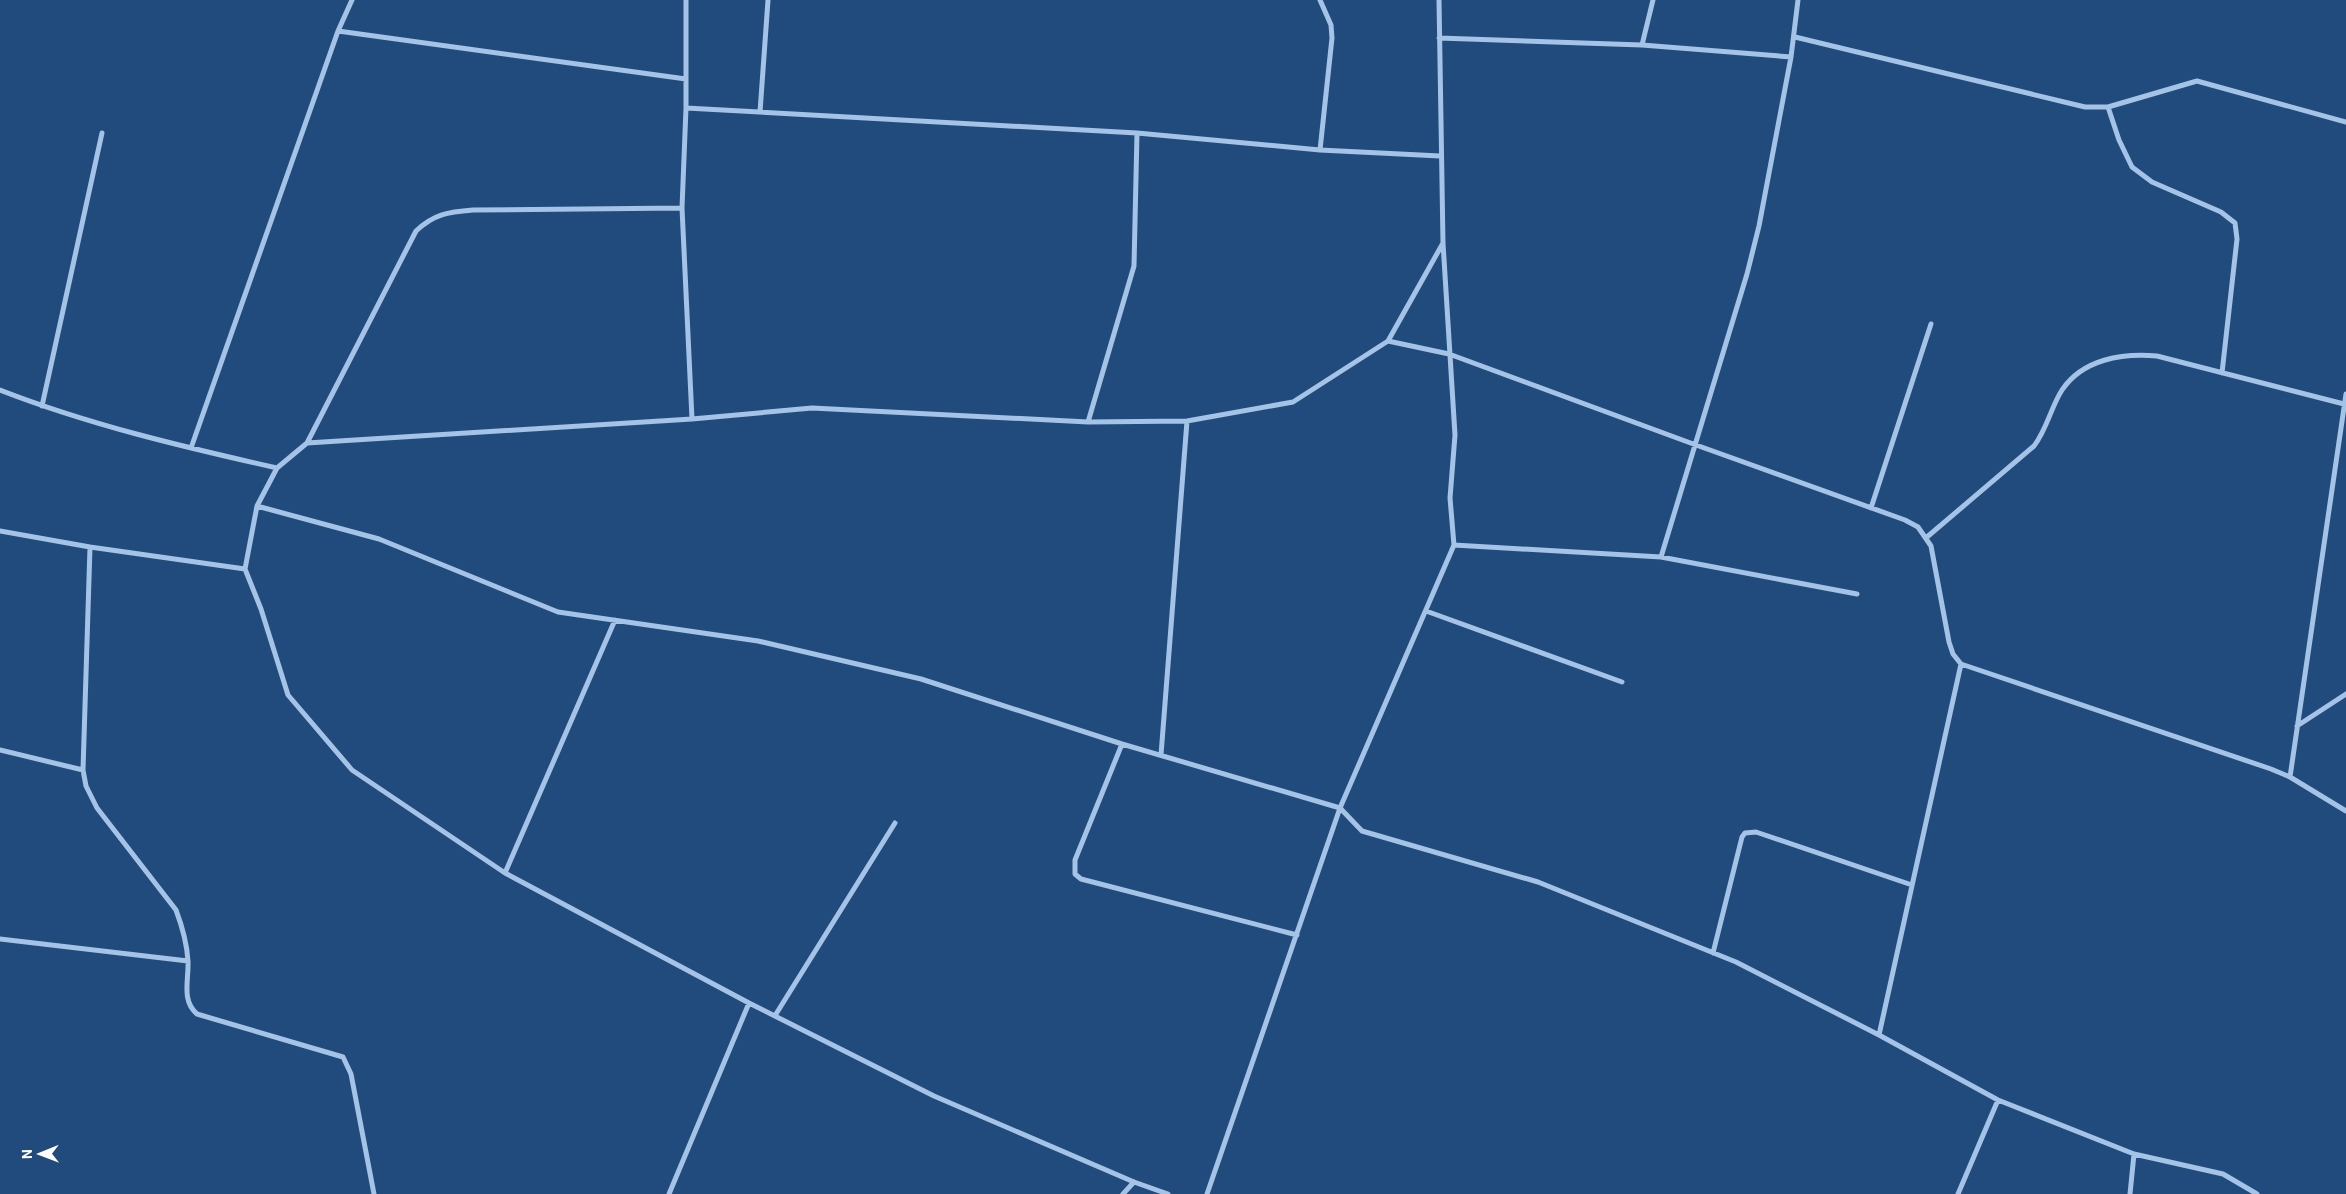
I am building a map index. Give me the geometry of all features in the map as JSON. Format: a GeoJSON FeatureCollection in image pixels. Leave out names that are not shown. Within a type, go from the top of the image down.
{"type":"FeatureCollection","features":[{"type":"Feature","properties":{"kind":"street"},"geometry":{"type":"LineString","coordinates":[[191,448],[338,31],[352,0]]}},
{"type":"Feature","properties":{"kind":"street"},"geometry":{"type":"LineString","coordinates":[[686,0],[686,108],[682,208],[692,419]]}},
{"type":"Feature","properties":{"kind":"street"},"geometry":{"type":"LineString","coordinates":[[760,112],[768,0]]}},
{"type":"Feature","properties":{"kind":"street"},"geometry":{"type":"LineString","coordinates":[[1320,0],[1331,25],[1332,38],[1320,150]]}},
{"type":"Feature","properties":{"kind":"street"},"geometry":{"type":"LineString","coordinates":[[1207,1194],[1340,808],[1454,545],[1450,498],[1455,435],[1443,243],[1440,156],[1439,0]]}},
{"type":"Feature","properties":{"kind":"street"},"geometry":{"type":"LineString","coordinates":[[1642,45],[1653,0]]}},
{"type":"Feature","properties":{"kind":"street"},"geometry":{"type":"LineString","coordinates":[[1661,557],[1747,274],[1759,226],[1795,37],[1798,0]]}},
{"type":"Feature","properties":{"kind":"street"},"geometry":{"type":"LineString","coordinates":[[338,31],[686,79]]}},
{"type":"Feature","properties":{"kind":"street"},"geometry":{"type":"LineString","coordinates":[[1795,37],[2084,107],[2108,107],[2196,81],[2346,122]]}},
{"type":"Feature","properties":{"kind":"street"},"geometry":{"type":"LineString","coordinates":[[1439,38],[1642,45],[1791,57]]}},
{"type":"Feature","properties":{"kind":"street"},"geometry":{"type":"LineString","coordinates":[[2108,107],[2119,140],[2132,167],[2152,182],[2221,212],[2235,223],[2237,239],[2222,373]]}},
{"type":"Feature","properties":{"kind":"street"},"geometry":{"type":"LineString","coordinates":[[686,108],[1137,133],[1320,150],[1440,156]]}},
{"type":"Feature","properties":{"kind":"street"},"geometry":{"type":"LineString","coordinates":[[42,406],[102,133]]}},
{"type":"Feature","properties":{"kind":"street"},"geometry":{"type":"LineString","coordinates":[[1088,422],[1134,266],[1137,133]]}},
{"type":"Feature","properties":{"kind":"street"},"geometry":{"type":"LineString","coordinates":[[682,208],[473,210],[450,212],[428,220],[416,231],[307,443],[277,468],[257,506],[245,569],[261,609],[288,695],[352,770],[506,873],[749,1002],[776,1014],[934,1096],[1134,1182],[1168,1194]]}},
{"type":"Feature","properties":{"kind":"street"},"geometry":{"type":"LineString","coordinates":[[307,443],[692,419],[812,408],[1088,422],[1187,421],[1293,402],[1388,341],[1443,243]]}},
{"type":"Feature","properties":{"kind":"street"},"geometry":{"type":"LineString","coordinates":[[1871,508],[1930,324]]}},
{"type":"Feature","properties":{"kind":"street"},"geometry":{"type":"LineString","coordinates":[[1388,341],[1450,354],[1696,446],[1905,520],[1918,528],[1927,537],[1935,559],[1949,642],[1953,654],[1961,664],[2290,777],[2346,811]]}},
{"type":"Feature","properties":{"kind":"street"},"geometry":{"type":"LineString","coordinates":[[1927,537],[2034,446],[2042,436],[2062,390],[2075,376],[2095,363],[2118,356],[2137,354],[2157,356],[2344,404]]}},
{"type":"Feature","properties":{"kind":"street"},"geometry":{"type":"LineString","coordinates":[[0,390],[42,406],[191,448],[277,468]]}},
{"type":"Feature","properties":{"kind":"street"},"geometry":{"type":"LineString","coordinates":[[2290,777],[2346,394]]}},
{"type":"Feature","properties":{"kind":"street"},"geometry":{"type":"LineString","coordinates":[[1161,754],[1187,421]]}},
{"type":"Feature","properties":{"kind":"street"},"geometry":{"type":"LineString","coordinates":[[257,506],[379,539],[558,612],[758,641],[921,679],[1122,744],[1340,808],[1362,832],[1538,882],[1713,953],[1879,1035],[1998,1100],[2134,1154],[2223,1174],[2257,1194]]}},
{"type":"Feature","properties":{"kind":"street"},"geometry":{"type":"LineString","coordinates":[[0,531],[90,547],[245,569]]}},
{"type":"Feature","properties":{"kind":"street"},"geometry":{"type":"LineString","coordinates":[[1454,545],[1661,557],[1857,594]]}},
{"type":"Feature","properties":{"kind":"street"},"geometry":{"type":"LineString","coordinates":[[90,547],[83,770],[86,786],[97,808],[176,910],[188,961],[186,997],[192,1010],[197,1014],[343,1057],[346,1061],[351,1074],[374,1194]]}},
{"type":"Feature","properties":{"kind":"street"},"geometry":{"type":"LineString","coordinates":[[1426,610],[1622,682]]}},
{"type":"Feature","properties":{"kind":"street"},"geometry":{"type":"LineString","coordinates":[[506,873],[615,620]]}},
{"type":"Feature","properties":{"kind":"street"},"geometry":{"type":"LineString","coordinates":[[1879,1035],[1961,664]]}},
{"type":"Feature","properties":{"kind":"street"},"geometry":{"type":"LineString","coordinates":[[2297,726],[2346,694]]}},
{"type":"Feature","properties":{"kind":"street"},"geometry":{"type":"LineString","coordinates":[[1122,744],[1075,860],[1075,874],[1081,879],[1297,935]]}},
{"type":"Feature","properties":{"kind":"street"},"geometry":{"type":"LineString","coordinates":[[0,750],[83,770]]}},
{"type":"Feature","properties":{"kind":"street"},"geometry":{"type":"LineString","coordinates":[[776,1014],[895,823]]}},
{"type":"Feature","properties":{"kind":"street"},"geometry":{"type":"LineString","coordinates":[[1713,953],[1742,838],[1745,833],[1756,832],[1912,885]]}},
{"type":"Feature","properties":{"kind":"street"},"geometry":{"type":"LineString","coordinates":[[0,939],[188,961]]}},
{"type":"Feature","properties":{"kind":"street"},"geometry":{"type":"LineString","coordinates":[[669,1194],[749,1002]]}},
{"type":"Feature","properties":{"kind":"street"},"geometry":{"type":"LineString","coordinates":[[1958,1194],[1998,1100]]}},
{"type":"Feature","properties":{"kind":"street"},"geometry":{"type":"LineString","coordinates":[[2130,1194],[2134,1154]]}},
{"type":"Feature","properties":{"kind":"street"},"geometry":{"type":"LineString","coordinates":[[1123,1194],[1134,1182]]}}]}
